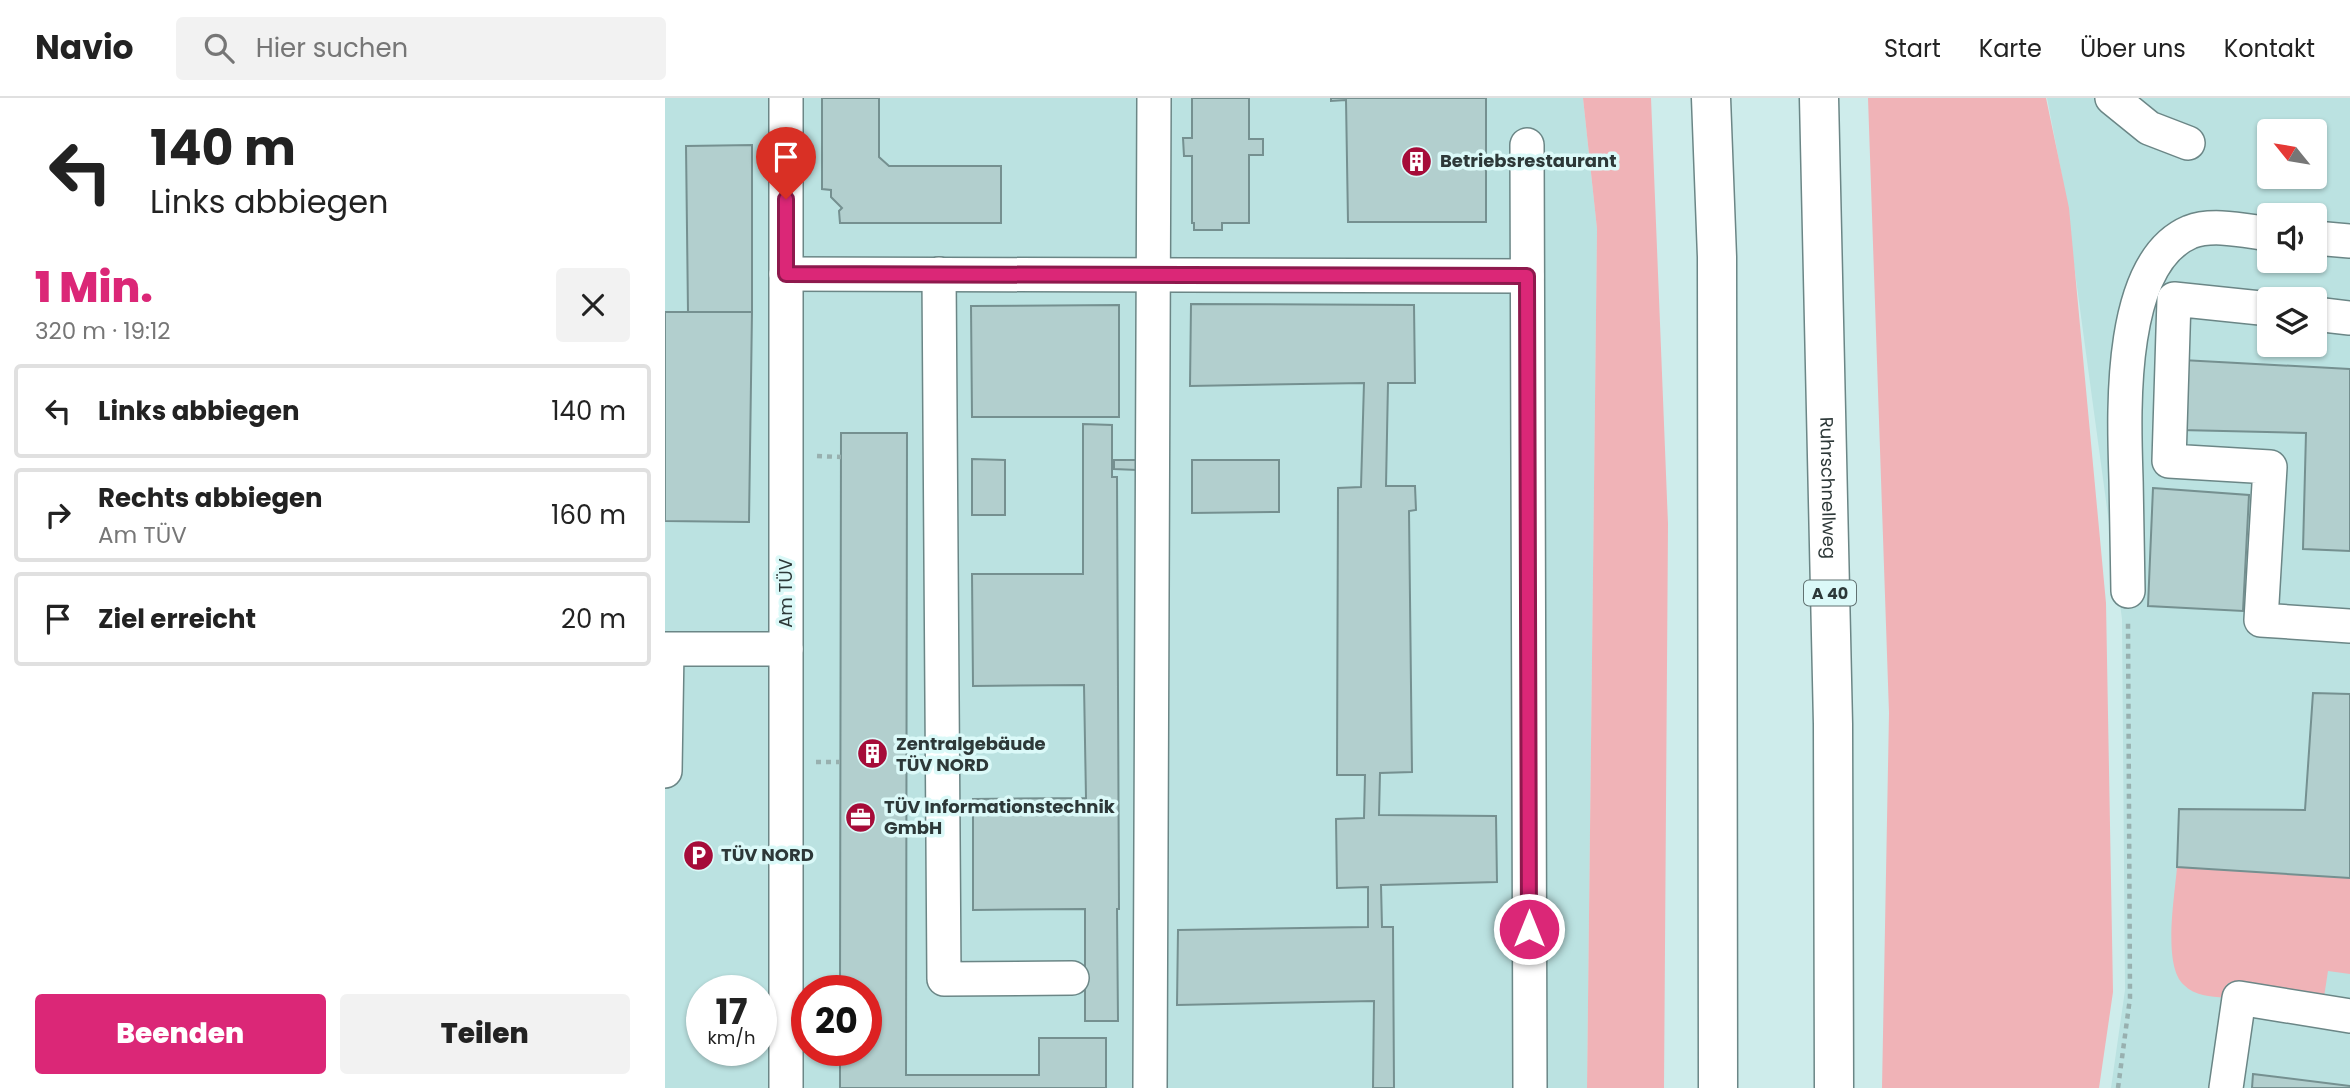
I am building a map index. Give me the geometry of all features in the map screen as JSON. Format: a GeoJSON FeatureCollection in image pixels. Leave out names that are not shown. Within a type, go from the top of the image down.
{"type":"FeatureCollection","features":[{"type":"Feature","properties":{"kind":"highway"},"geometry":{"type":"LineString","coordinates":[[1711,98],[1717,257],[1718,1088]]}},
{"type":"Feature","properties":{"kind":"highway","name":"Ruhrschnellweg"},"geometry":{"type":"LineString","coordinates":[[1819,98],[1833,724],[1834,1088]]}},
{"type":"Feature","properties":{"kind":"lane","name":"Am TÜV"},"geometry":{"type":"LineString","coordinates":[[786,98],[786,1088]]}},
{"type":"Feature","properties":{"kind":"lane"},"geometry":{"type":"LineString","coordinates":[[1150,1088],[1154,98]]}},
{"type":"Feature","properties":{"kind":"lane"},"geometry":{"type":"LineString","coordinates":[[2112,98],[2149,128],[2188,144]]}},
{"type":"Feature","properties":{"kind":"lane"},"geometry":{"type":"LineString","coordinates":[[1527,145],[1530,1088]]}},
{"type":"Feature","properties":{"kind":"lane"},"geometry":{"type":"LineString","coordinates":[[2128,591],[2125,373],[2140,299],[2152,272],[2175,241],[2192,232],[2213,228],[2257,233]]}},
{"type":"Feature","properties":{"kind":"lane"},"geometry":{"type":"LineString","coordinates":[[2327,239],[2350,242]]}},
{"type":"Feature","properties":{"kind":"lane"},"geometry":{"type":"LineString","coordinates":[[2175,241],[2169,461],[2270,467],[2261,620],[2350,626]]}},
{"type":"Feature","properties":{"kind":"lane"},"geometry":{"type":"LineString","coordinates":[[786,274],[1527,276]]}},
{"type":"Feature","properties":{"kind":"lane"},"geometry":{"type":"LineString","coordinates":[[939,274],[944,979],[1072,978]]}},
{"type":"Feature","properties":{"kind":"lane"},"geometry":{"type":"LineString","coordinates":[[2174,299],[2257,308]]}},
{"type":"Feature","properties":{"kind":"lane"},"geometry":{"type":"LineString","coordinates":[[2327,315],[2350,318]]}},
{"type":"Feature","properties":{"kind":"lane"},"geometry":{"type":"LineString","coordinates":[[665,771],[667,649],[786,649]]}},
{"type":"Feature","properties":{"kind":"lane"},"geometry":{"type":"LineString","coordinates":[[2227,1088],[2239,998],[2350,1016]]}},
{"type":"Feature","properties":{"kind":"path"},"geometry":{"type":"LineString","coordinates":[[2118,1088],[2130,998],[2128,591]]}},
{"type":"Feature","properties":{"kind":"shaded area"},"geometry":{"type":"Polygon","coordinates":[[[665,98],[1583,98],[1597,229],[1587,1088],[665,1088],[665,98]]]}},
{"type":"Feature","properties":{"kind":"shaded area"},"geometry":{"type":"Polygon","coordinates":[[[1583,98],[1651,98],[1668,524],[1664,1088],[1587,1088],[1597,229],[1583,98]]]}},
{"type":"Feature","properties":{"kind":"shaded area"},"geometry":{"type":"Polygon","coordinates":[[[1868,98],[2046,98],[2069,208],[2106,603],[2113,992],[2099,1088],[1882,1088],[1889,713],[1868,98]]]}},
{"type":"Feature","properties":{"kind":"shaded area"},"geometry":{"type":"Polygon","coordinates":[[[2047,98],[2350,98],[2350,1088],[2111,1088],[2125,990],[2122,619],[2062,176],[2047,98]]]}},
{"type":"Feature","properties":{"kind":"shaded area"},"geometry":{"type":"Polygon","coordinates":[[[2177,867],[2350,878],[2350,974],[2328,971],[2324,997],[2228,983],[2225,998],[2203,995],[2188,989],[2177,975],[2173,962],[2171,929],[2177,867]]]}},
{"type":"Feature","properties":{"kind":"building"},"geometry":{"type":"Polygon","coordinates":[[[822,98],[879,98],[879,157],[889,166],[1001,166],[1001,223],[840,223],[839,211],[842,208],[831,197],[831,190],[822,189],[822,98]]]}},
{"type":"Feature","properties":{"kind":"building"},"geometry":{"type":"Polygon","coordinates":[[[1192,98],[1249,98],[1249,139],[1263,139],[1263,155],[1249,155],[1249,223],[1222,223],[1222,230],[1194,230],[1192,156],[1184,156],[1183,138],[1192,138],[1192,98]]]}},
{"type":"Feature","properties":{"kind":"building","name":"Betriebsrestaurant"},"geometry":{"type":"Polygon","coordinates":[[[1331,98],[1486,98],[1486,222],[1348,222],[1346,100],[1331,101],[1331,98]]]}},
{"type":"Feature","properties":{"kind":"building"},"geometry":{"type":"Polygon","coordinates":[[[752,145],[752,312],[688,312],[686,146],[752,145]]]}},
{"type":"Feature","properties":{"kind":"building"},"geometry":{"type":"Polygon","coordinates":[[[1191,304],[1414,305],[1415,383],[1388,383],[1386,486],[1415,486],[1416,510],[1409,511],[1412,772],[1380,773],[1379,815],[1496,816],[1497,882],[1381,885],[1382,927],[1393,927],[1394,1088],[1373,1088],[1374,1001],[1177,1005],[1178,930],[1368,927],[1368,887],[1337,888],[1336,819],[1364,818],[1365,775],[1337,775],[1338,488],[1361,487],[1364,383],[1190,386],[1191,304]]]}},
{"type":"Feature","properties":{"kind":"building"},"geometry":{"type":"Polygon","coordinates":[[[1119,305],[1119,417],[972,417],[971,306],[1119,305]]]}},
{"type":"Feature","properties":{"kind":"building"},"geometry":{"type":"Polygon","coordinates":[[[665,312],[752,312],[749,522],[665,521],[665,312]]]}},
{"type":"Feature","properties":{"kind":"building"},"geometry":{"type":"Polygon","coordinates":[[[2182,360],[2350,369],[2350,551],[2303,549],[2306,433],[2181,430],[2182,360]]]}},
{"type":"Feature","properties":{"kind":"building"},"geometry":{"type":"Polygon","coordinates":[[[1083,424],[1112,425],[1112,477],[1117,477],[1118,1021],[1085,1021],[1085,909],[973,910],[973,799],[1086,798],[1084,685],[973,686],[972,574],[1083,574],[1083,424]]]}},
{"type":"Feature","properties":{"kind":"building","name":"Zentralgebäude TÜV NORD"},"geometry":{"type":"Polygon","coordinates":[[[841,433],[907,433],[906,1075],[1039,1075],[1039,1038],[1106,1038],[1106,1088],[840,1088],[840,1066],[882,1066],[882,975],[840,975],[841,433]]]}},
{"type":"Feature","properties":{"kind":"building"},"geometry":{"type":"Polygon","coordinates":[[[972,459],[1005,460],[1005,515],[972,515],[972,459]]]}},
{"type":"Feature","properties":{"kind":"building"},"geometry":{"type":"Polygon","coordinates":[[[1114,460],[1137,460],[1137,470],[1114,469],[1114,460]]]}},
{"type":"Feature","properties":{"kind":"building"},"geometry":{"type":"Polygon","coordinates":[[[1192,460],[1279,460],[1279,512],[1192,513],[1192,460]]]}},
{"type":"Feature","properties":{"kind":"building"},"geometry":{"type":"Polygon","coordinates":[[[2153,488],[2249,495],[2243,611],[2148,606],[2153,488]]]}},
{"type":"Feature","properties":{"kind":"building"},"geometry":{"type":"Polygon","coordinates":[[[2313,693],[2350,694],[2350,878],[2177,867],[2179,809],[2305,810],[2313,693]]]}},
{"type":"Feature","properties":{"kind":"building"},"geometry":{"type":"Polygon","coordinates":[[[2253,1074],[2350,1086],[2350,1088],[2252,1088],[2253,1074]]]}},
{"type":"Feature","properties":{"kind":"place","name":"Betriebsrestaurant"},"geometry":{"type":"Point","coordinates":[1417,161]}},
{"type":"Feature","properties":{"kind":"place","name":"Zentralgebäude TÜV NORD"},"geometry":{"type":"Point","coordinates":[873,754]}},
{"type":"Feature","properties":{"kind":"place","name":"TÜV Informationstechnik GmbH"},"geometry":{"type":"Point","coordinates":[861,817]}},
{"type":"Feature","properties":{"kind":"place","name":"TÜV NORD"},"geometry":{"type":"Point","coordinates":[698,855]}},
{"type":"Feature","properties":{"kind":"route"},"geometry":{"type":"LineString","coordinates":[[786,199],[786,274],[1527,276],[1529,929]]}}]}
